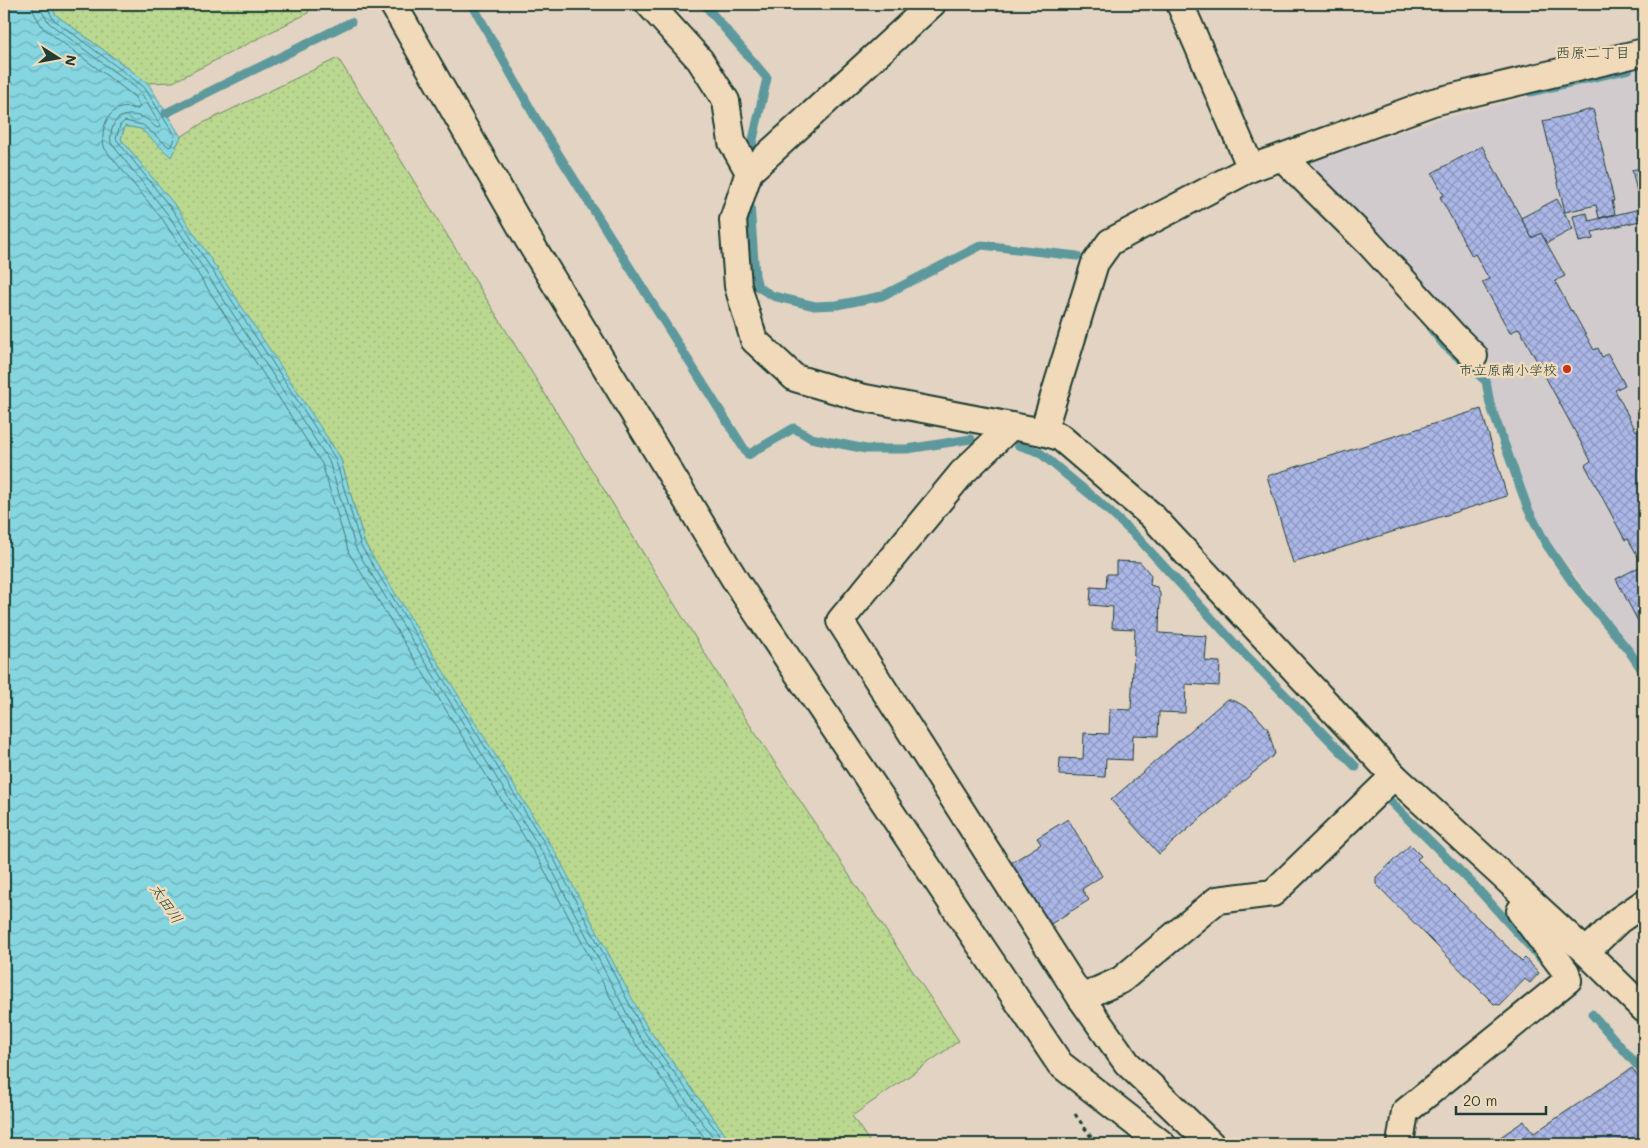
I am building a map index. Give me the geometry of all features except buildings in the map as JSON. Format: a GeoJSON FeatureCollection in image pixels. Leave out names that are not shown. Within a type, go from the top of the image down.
{"type":"FeatureCollection","features":[{"type":"Feature","properties":{"kind":"street"},"geometry":{"type":"LineString","coordinates":[[393,4],[528,239],[737,583],[1060,1064],[1162,1144]]}},
{"type":"Feature","properties":{"kind":"street"},"geometry":{"type":"LineString","coordinates":[[649,4],[700,60],[726,101],[732,142],[749,172]]}},
{"type":"Feature","properties":{"kind":"street"},"geometry":{"type":"LineString","coordinates":[[932,4],[749,172],[732,220],[738,286],[754,340],[795,378],[860,397],[1044,432],[1060,438],[1151,515],[1394,776],[1586,952],[1644,1009]]}},
{"type":"Feature","properties":{"kind":"street"},"geometry":{"type":"LineString","coordinates":[[1180,4],[1251,168]]}},
{"type":"Feature","properties":{"kind":"street"},"geometry":{"type":"LineString","coordinates":[[1044,432],[1095,264],[1110,242],[1251,168],[1433,102],[1644,52]]}},
{"type":"Feature","properties":{"kind":"street"},"geometry":{"type":"LineString","coordinates":[[1282,156],[1369,243],[1474,356]]}},
{"type":"Feature","properties":{"kind":"street"},"geometry":{"type":"LineString","coordinates":[[1011,426],[962,473],[840,621],[1081,998],[1127,1063],[1211,1144]]}},
{"type":"Feature","properties":{"kind":"street"},"geometry":{"type":"LineString","coordinates":[[1081,998],[1120,980],[1216,900],[1273,893],[1394,776]]}},
{"type":"Feature","properties":{"kind":"street"},"geometry":{"type":"LineString","coordinates":[[1400,1144],[1405,1112],[1568,980],[1566,972],[1520,911],[1530,900]]}},
{"type":"Feature","properties":{"kind":"street"},"geometry":{"type":"LineString","coordinates":[[1586,952],[1619,920],[1644,903]]}},
{"type":"Feature","properties":{"kind":"path"},"geometry":{"type":"LineString","coordinates":[[1072,1109],[1096,1144]]}},
{"type":"Feature","properties":{"kind":"shaded area","name":"市立原南小学校"},"geometry":{"type":"Polygon","coordinates":[[[1644,68],[1644,668],[1549,540],[1535,517],[1492,395],[1490,359],[1460,333],[1301,166],[1439,119],[1644,68]]]}},
{"type":"Feature","properties":{"kind":"green space"},"geometry":{"type":"Polygon","coordinates":[[[50,4],[310,4],[308,13],[173,82],[148,83],[56,15],[50,4]]]}},
{"type":"Feature","properties":{"kind":"green space"},"geometry":{"type":"Polygon","coordinates":[[[338,58],[738,707],[959,1041],[852,1116],[871,1144],[732,1144],[647,1027],[365,544],[340,457],[121,139],[125,126],[141,129],[171,156],[181,137],[201,124],[338,58]]]}},
{"type":"Feature","properties":{"kind":"water","name":"太田川"},"geometry":{"type":"Polygon","coordinates":[[[4,4],[50,4],[56,15],[148,83],[181,137],[171,157],[141,129],[125,126],[121,139],[178,209],[340,457],[365,544],[557,855],[647,1027],[732,1144],[4,1144],[4,4]]]}},
{"type":"Feature","properties":{"kind":"waterway"},"geometry":{"type":"LineString","coordinates":[[472,4],[535,117],[748,455],[794,428],[811,438],[866,449],[907,449],[971,439]]}},
{"type":"Feature","properties":{"kind":"waterway"},"geometry":{"type":"LineString","coordinates":[[704,4],[767,78],[752,144]]}},
{"type":"Feature","properties":{"kind":"waterway"},"geometry":{"type":"LineString","coordinates":[[166,113],[351,22]]}},
{"type":"Feature","properties":{"kind":"waterway"},"geometry":{"type":"LineString","coordinates":[[1530,92],[1629,69]]}},
{"type":"Feature","properties":{"kind":"waterway"},"geometry":{"type":"LineString","coordinates":[[750,204],[755,275],[758,287],[773,296],[815,306],[837,305],[882,296],[982,245],[1077,256]]}},
{"type":"Feature","properties":{"kind":"waterway"},"geometry":{"type":"LineString","coordinates":[[1431,329],[1444,345],[1486,381],[1490,404],[1528,509],[1546,544],[1572,582],[1629,651],[1644,673]]}},
{"type":"Feature","properties":{"kind":"waterway"},"geometry":{"type":"LineString","coordinates":[[1018,445],[1039,452],[1098,501],[1137,537],[1239,648],[1356,767]]}},
{"type":"Feature","properties":{"kind":"waterway"},"geometry":{"type":"LineString","coordinates":[[1384,795],[1475,886],[1542,960]]}},
{"type":"Feature","properties":{"kind":"waterway"},"geometry":{"type":"LineString","coordinates":[[1592,1014],[1644,1073]]}},
{"type":"Feature","properties":{"kind":"place","name":"市立原南小学校"},"geometry":{"type":"Point","coordinates":[1567,369]}},
{"type":"Feature","properties":{"kind":"district","name":"西原二丁目"},"geometry":{"type":"Point","coordinates":[1593,52]}}]}
